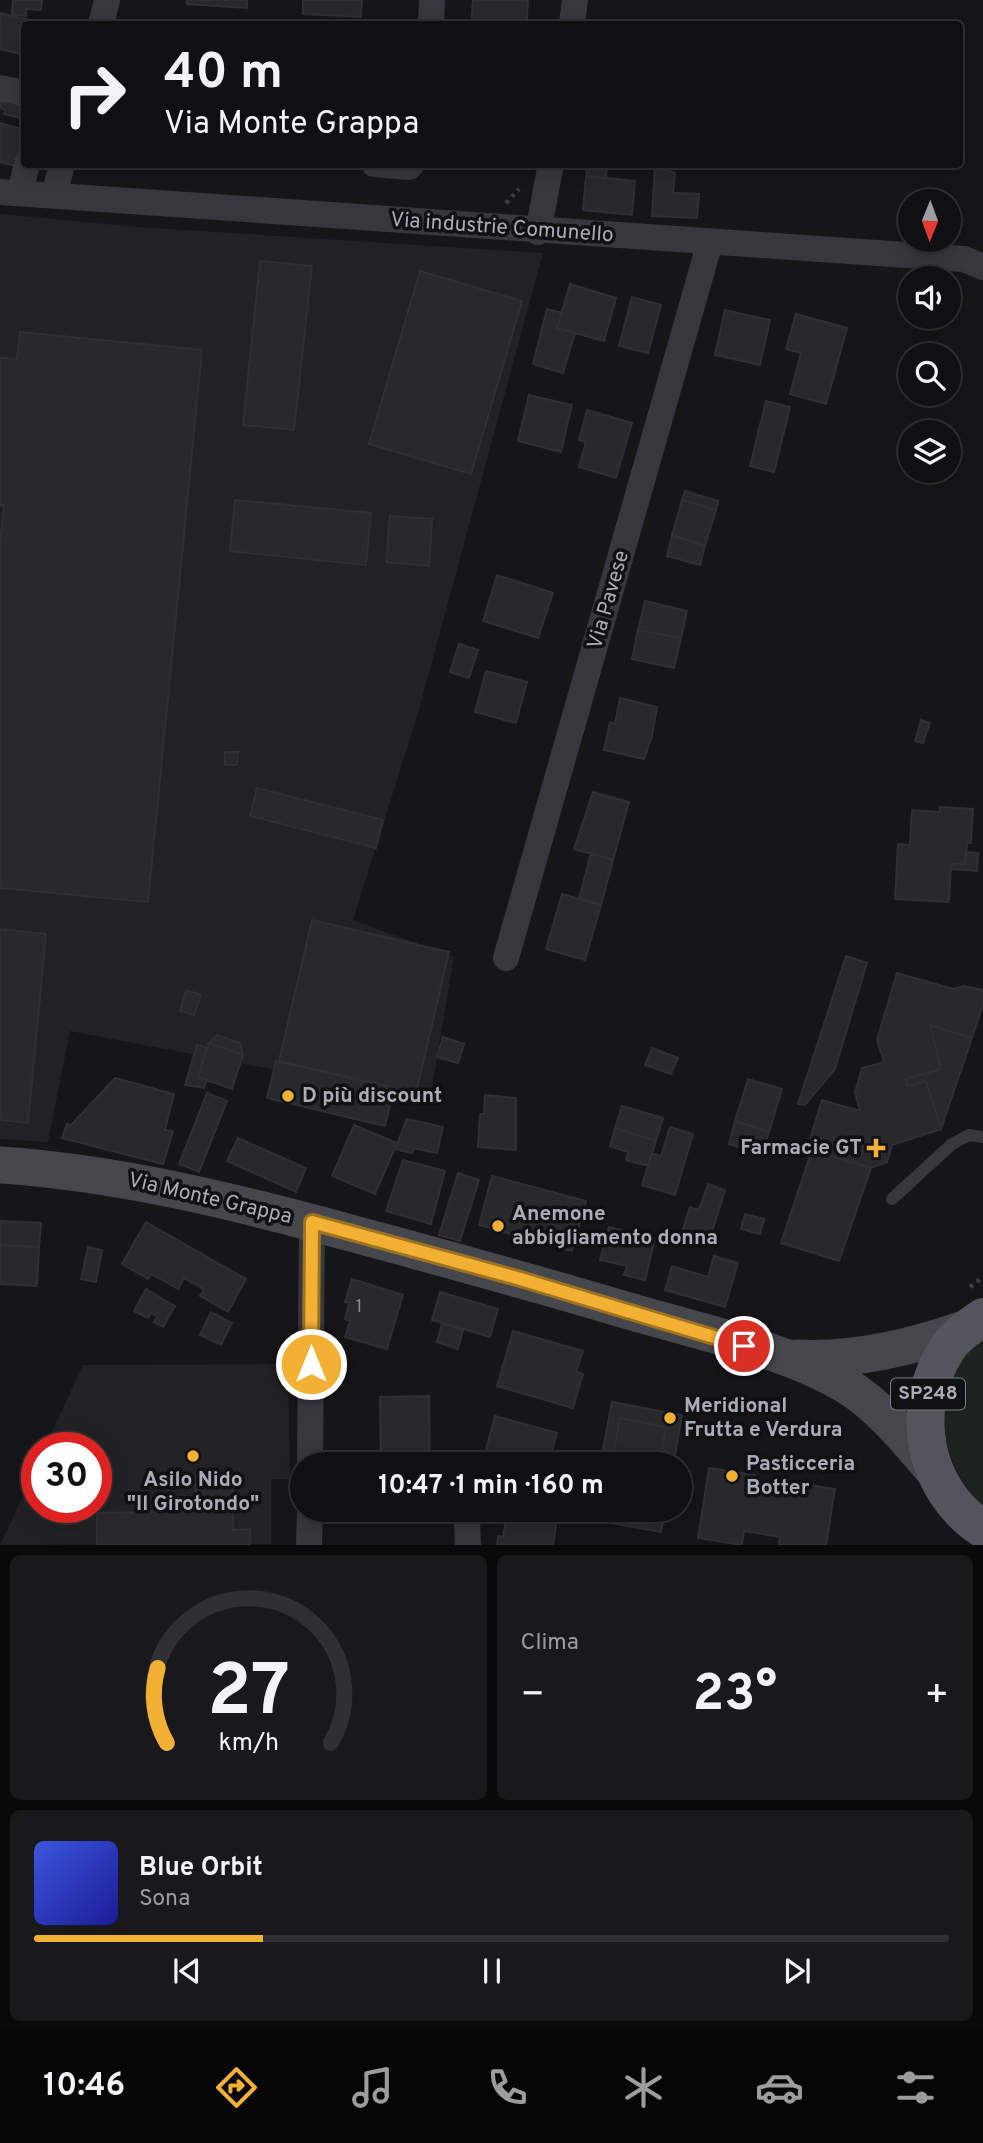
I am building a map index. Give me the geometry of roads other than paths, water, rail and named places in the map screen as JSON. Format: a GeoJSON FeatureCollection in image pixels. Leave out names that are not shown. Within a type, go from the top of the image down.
{"type":"FeatureCollection","features":[{"type":"Feature","properties":{"kind":"main road","name":"Via Monte Grappa"},"geometry":{"type":"LineString","coordinates":[[0,1165],[108,1177],[231,1202],[517,1278],[779,1356],[826,1375],[860,1395],[883,1415],[934,1471],[944,1490],[978,1530]]}},
{"type":"Feature","properties":{"kind":"main road","name":"Via Monte Grappa"},"geometry":{"type":"LineString","coordinates":[[779,1356],[811,1359],[864,1355],[933,1339],[975,1323]]}},
{"type":"Feature","properties":{"kind":"main road","name":"Via Monte Grappa"},"geometry":{"type":"LineString","coordinates":[[934,1471],[925,1430],[926,1398],[948,1347],[975,1323]]}},
{"type":"Feature","properties":{"kind":"street"},"geometry":{"type":"LineString","coordinates":[[102,21],[107,0]]}},
{"type":"Feature","properties":{"kind":"street"},"geometry":{"type":"LineString","coordinates":[[431,21],[432,0]]}},
{"type":"Feature","properties":{"kind":"street"},"geometry":{"type":"LineString","coordinates":[[572,21],[575,0]]}},
{"type":"Feature","properties":{"kind":"street"},"geometry":{"type":"LineString","coordinates":[[0,88],[21,92]]}},
{"type":"Feature","properties":{"kind":"street","name":"Via industrie Comunello"},"geometry":{"type":"LineString","coordinates":[[25,168],[10,192],[538,232],[977,261]]}},
{"type":"Feature","properties":{"kind":"street"},"geometry":{"type":"LineString","coordinates":[[54,196],[61,168]]}},
{"type":"Feature","properties":{"kind":"street"},"geometry":{"type":"LineString","coordinates":[[538,232],[550,168]]}},
{"type":"Feature","properties":{"kind":"street","name":"Via Pavese"},"geometry":{"type":"LineString","coordinates":[[506,958],[710,242]]}},
{"type":"Feature","properties":{"kind":"street"},"geometry":{"type":"LineString","coordinates":[[310,1452],[312,1222]]}},
{"type":"Feature","properties":{"kind":"street"},"geometry":{"type":"LineString","coordinates":[[309,1545],[310,1522]]}},
{"type":"Feature","properties":{"kind":"lane"},"geometry":{"type":"LineString","coordinates":[[892,1199],[952,1144],[968,1135],[983,1137]]}},
{"type":"Feature","properties":{"kind":"place","name":"D più discount"},"geometry":{"type":"Point","coordinates":[288,1096]}},
{"type":"Feature","properties":{"kind":"place","name":"Farmacie GT"},"geometry":{"type":"Point","coordinates":[876,1148]}},
{"type":"Feature","properties":{"kind":"place","name":"Anemone abbigliamento donna"},"geometry":{"type":"Point","coordinates":[498,1226]}},
{"type":"Feature","properties":{"kind":"place","name":"Meridional Frutta e Verdura"},"geometry":{"type":"Point","coordinates":[670,1418]}},
{"type":"Feature","properties":{"kind":"place","name":"Asilo Nido \"Il Girotondo\""},"geometry":{"type":"Point","coordinates":[193,1456]}},
{"type":"Feature","properties":{"kind":"place","name":"Pasticceria Botter"},"geometry":{"type":"Point","coordinates":[732,1476]}}]}
